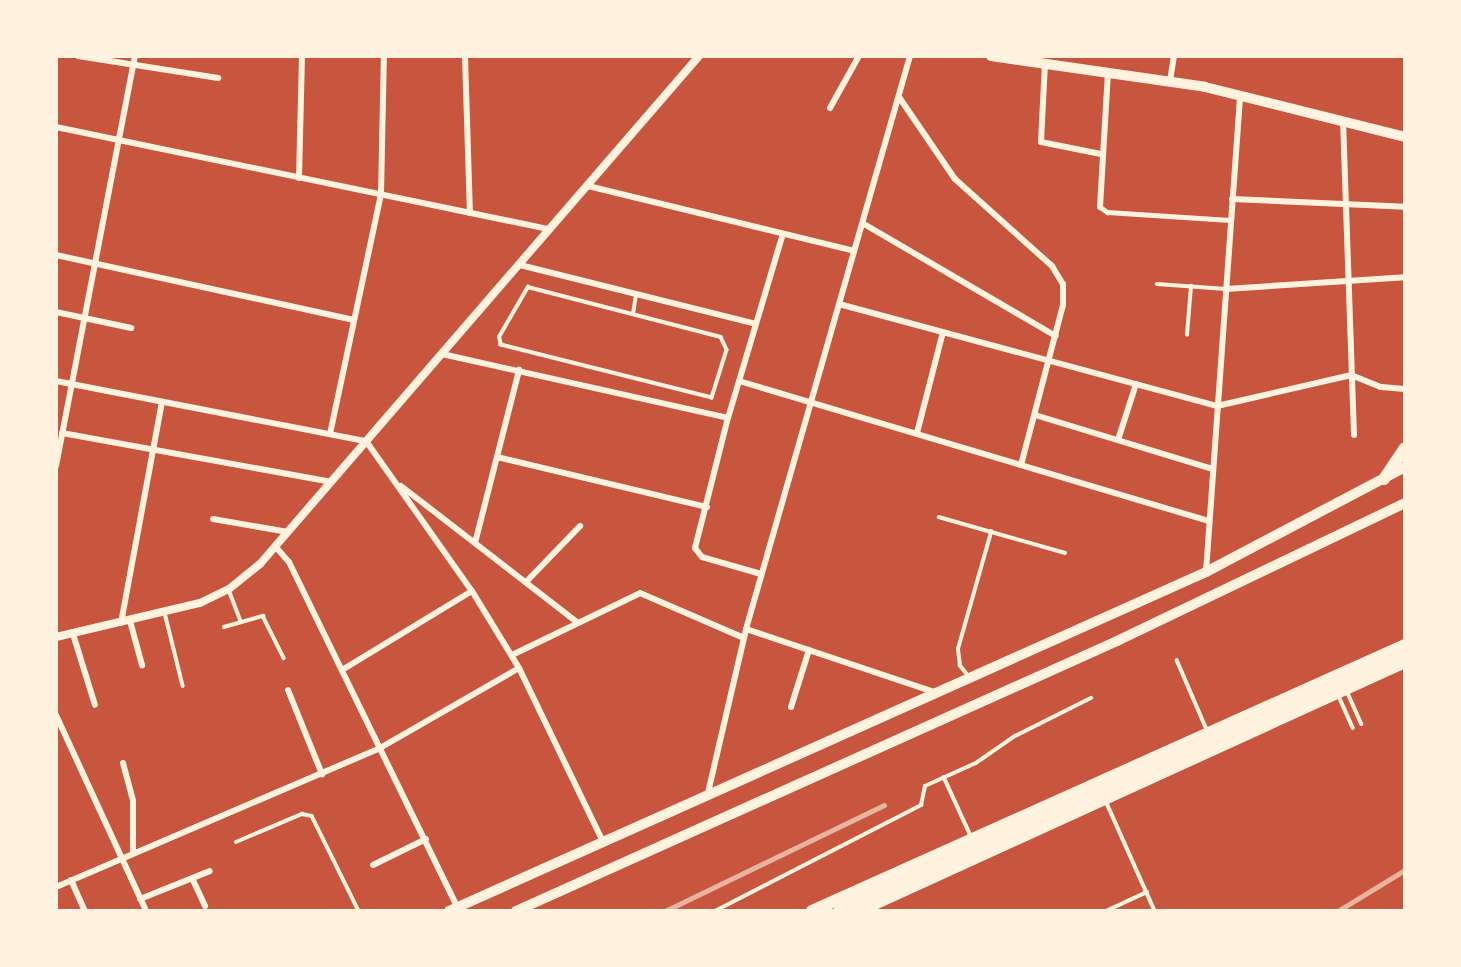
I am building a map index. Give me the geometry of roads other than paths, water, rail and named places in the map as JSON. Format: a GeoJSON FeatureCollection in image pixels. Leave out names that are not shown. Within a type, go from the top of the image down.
{"type":"FeatureCollection","features":[{"type":"Feature","properties":{"kind":"highway"},"geometry":{"type":"LineString","coordinates":[[1384,479],[1405,448]]}},
{"type":"Feature","properties":{"kind":"highway"},"geometry":{"type":"LineString","coordinates":[[813,911],[1405,645]]}},
{"type":"Feature","properties":{"kind":"highway"},"geometry":{"type":"LineString","coordinates":[[859,911],[1405,662]]}},
{"type":"Feature","properties":{"kind":"main road"},"geometry":{"type":"LineString","coordinates":[[991,56],[1170,80],[1343,118],[1405,137]]}},
{"type":"Feature","properties":{"kind":"main road"},"geometry":{"type":"LineString","coordinates":[[453,909],[707,799],[1206,572],[1405,467]]}},
{"type":"Feature","properties":{"kind":"main road"},"geometry":{"type":"LineString","coordinates":[[516,911],[1117,640],[1405,503]]}},
{"type":"Feature","properties":{"kind":"main road"},"geometry":{"type":"LineString","coordinates":[[838,911],[1405,652]]}},
{"type":"Feature","properties":{"kind":"street"},"geometry":{"type":"LineString","coordinates":[[78,56],[218,78]]}},
{"type":"Feature","properties":{"kind":"street"},"geometry":{"type":"LineString","coordinates":[[56,466],[135,56]]}},
{"type":"Feature","properties":{"kind":"street"},"geometry":{"type":"LineString","coordinates":[[299,177],[302,56]]}},
{"type":"Feature","properties":{"kind":"street"},"geometry":{"type":"LineString","coordinates":[[330,434],[381,194],[384,56]]}},
{"type":"Feature","properties":{"kind":"street"},"geometry":{"type":"LineString","coordinates":[[465,56],[470,213]]}},
{"type":"Feature","properties":{"kind":"street"},"geometry":{"type":"LineString","coordinates":[[56,637],[165,613],[229,589],[275,546],[699,56]]}},
{"type":"Feature","properties":{"kind":"street"},"geometry":{"type":"LineString","coordinates":[[830,108],[859,56]]}},
{"type":"Feature","properties":{"kind":"street"},"geometry":{"type":"LineString","coordinates":[[707,799],[746,629],[809,401],[864,224],[909,56]]}},
{"type":"Feature","properties":{"kind":"street"},"geometry":{"type":"LineString","coordinates":[[1170,80],[1174,56]]}},
{"type":"Feature","properties":{"kind":"street"},"geometry":{"type":"LineString","coordinates":[[1045,63],[1041,142],[1101,154]]}},
{"type":"Feature","properties":{"kind":"street"},"geometry":{"type":"LineString","coordinates":[[1108,71],[1101,154],[1100,207],[1107,212],[1230,220]]}},
{"type":"Feature","properties":{"kind":"street"},"geometry":{"type":"LineString","coordinates":[[1206,572],[1240,94]]}},
{"type":"Feature","properties":{"kind":"street"},"geometry":{"type":"LineString","coordinates":[[898,97],[961,186],[1059,274],[1064,294],[1056,336],[1021,465]]}},
{"type":"Feature","properties":{"kind":"street"},"geometry":{"type":"LineString","coordinates":[[1343,118],[1354,435]]}},
{"type":"Feature","properties":{"kind":"street"},"geometry":{"type":"LineString","coordinates":[[56,127],[548,229]]}},
{"type":"Feature","properties":{"kind":"street"},"geometry":{"type":"LineString","coordinates":[[588,186],[854,251]]}},
{"type":"Feature","properties":{"kind":"street"},"geometry":{"type":"LineString","coordinates":[[1232,199],[1405,207]]}},
{"type":"Feature","properties":{"kind":"street"},"geometry":{"type":"LineString","coordinates":[[864,224],[1056,336]]}},
{"type":"Feature","properties":{"kind":"street"},"geometry":{"type":"LineString","coordinates":[[761,574],[698,554],[695,548],[728,418],[783,234]]}},
{"type":"Feature","properties":{"kind":"street"},"geometry":{"type":"LineString","coordinates":[[56,255],[354,320]]}},
{"type":"Feature","properties":{"kind":"street"},"geometry":{"type":"LineString","coordinates":[[520,265],[756,324]]}},
{"type":"Feature","properties":{"kind":"street"},"geometry":{"type":"LineString","coordinates":[[1226,289],[1405,277]]}},
{"type":"Feature","properties":{"kind":"street"},"geometry":{"type":"LineString","coordinates":[[839,304],[1217,406],[1351,375],[1366,383],[1405,389]]}},
{"type":"Feature","properties":{"kind":"street"},"geometry":{"type":"LineString","coordinates":[[56,312],[131,328]]}},
{"type":"Feature","properties":{"kind":"street"},"geometry":{"type":"LineString","coordinates":[[917,433],[943,332]]}},
{"type":"Feature","properties":{"kind":"street"},"geometry":{"type":"LineString","coordinates":[[442,354],[728,418]]}},
{"type":"Feature","properties":{"kind":"street"},"geometry":{"type":"LineString","coordinates":[[475,543],[519,370]]}},
{"type":"Feature","properties":{"kind":"street"},"geometry":{"type":"LineString","coordinates":[[739,380],[1209,521]]}},
{"type":"Feature","properties":{"kind":"street"},"geometry":{"type":"LineString","coordinates":[[56,381],[366,441],[472,591],[512,655],[603,842]]}},
{"type":"Feature","properties":{"kind":"street"},"geometry":{"type":"LineString","coordinates":[[1118,440],[1136,384]]}},
{"type":"Feature","properties":{"kind":"street"},"geometry":{"type":"LineString","coordinates":[[142,665],[126,622],[162,402]]}},
{"type":"Feature","properties":{"kind":"street"},"geometry":{"type":"LineString","coordinates":[[1035,415],[1213,469]]}},
{"type":"Feature","properties":{"kind":"street"},"geometry":{"type":"LineString","coordinates":[[62,433],[331,482]]}},
{"type":"Feature","properties":{"kind":"street"},"geometry":{"type":"LineString","coordinates":[[497,457],[707,507]]}},
{"type":"Feature","properties":{"kind":"street"},"geometry":{"type":"LineString","coordinates":[[395,481],[577,622]]}},
{"type":"Feature","properties":{"kind":"street"},"geometry":{"type":"LineString","coordinates":[[213,519],[288,531]]}},
{"type":"Feature","properties":{"kind":"street"},"geometry":{"type":"LineString","coordinates":[[526,582],[580,526]]}},
{"type":"Feature","properties":{"kind":"street"},"geometry":{"type":"LineString","coordinates":[[275,546],[289,562],[426,839],[453,909]]}},
{"type":"Feature","properties":{"kind":"street"},"geometry":{"type":"LineString","coordinates":[[342,670],[472,591]]}},
{"type":"Feature","properties":{"kind":"street"},"geometry":{"type":"LineString","coordinates":[[512,655],[640,593],[744,638]]}},
{"type":"Feature","properties":{"kind":"street"},"geometry":{"type":"LineString","coordinates":[[746,629],[939,694]]}},
{"type":"Feature","properties":{"kind":"street"},"geometry":{"type":"LineString","coordinates":[[73,634],[95,705]]}},
{"type":"Feature","properties":{"kind":"street"},"geometry":{"type":"LineString","coordinates":[[791,707],[809,650]]}},
{"type":"Feature","properties":{"kind":"street"},"geometry":{"type":"LineString","coordinates":[[56,887],[380,748],[519,668]]}},
{"type":"Feature","properties":{"kind":"street"},"geometry":{"type":"LineString","coordinates":[[288,690],[322,774]]}},
{"type":"Feature","properties":{"kind":"street"},"geometry":{"type":"LineString","coordinates":[[56,715],[146,911]]}},
{"type":"Feature","properties":{"kind":"street"},"geometry":{"type":"LineString","coordinates":[[124,763],[132,801],[133,853]]}},
{"type":"Feature","properties":{"kind":"street"},"geometry":{"type":"LineString","coordinates":[[373,865],[426,839]]}},
{"type":"Feature","properties":{"kind":"street"},"geometry":{"type":"LineString","coordinates":[[140,899],[210,871]]}},
{"type":"Feature","properties":{"kind":"street"},"geometry":{"type":"LineString","coordinates":[[192,878],[205,906]]}},
{"type":"Feature","properties":{"kind":"street"},"geometry":{"type":"LineString","coordinates":[[71,880],[85,911]]}},
{"type":"Feature","properties":{"kind":"lane"},"geometry":{"type":"LineString","coordinates":[[1157,284],[1226,289]]}},
{"type":"Feature","properties":{"kind":"lane"},"geometry":{"type":"LineString","coordinates":[[1187,335],[1191,286]]}},
{"type":"Feature","properties":{"kind":"lane"},"geometry":{"type":"LineString","coordinates":[[528,287],[633,314],[725,340],[727,350],[712,398],[499,341],[528,287]]}},
{"type":"Feature","properties":{"kind":"lane"},"geometry":{"type":"LineString","coordinates":[[633,314],[636,294]]}},
{"type":"Feature","properties":{"kind":"lane"},"geometry":{"type":"LineString","coordinates":[[939,517],[1065,554]]}},
{"type":"Feature","properties":{"kind":"lane"},"geometry":{"type":"LineString","coordinates":[[972,679],[960,666],[958,649],[991,532]]}},
{"type":"Feature","properties":{"kind":"lane"},"geometry":{"type":"LineString","coordinates":[[229,589],[241,621]]}},
{"type":"Feature","properties":{"kind":"lane"},"geometry":{"type":"LineString","coordinates":[[165,613],[183,686]]}},
{"type":"Feature","properties":{"kind":"lane"},"geometry":{"type":"LineString","coordinates":[[224,627],[258,615],[269,621],[284,658]]}},
{"type":"Feature","properties":{"kind":"lane"},"geometry":{"type":"LineString","coordinates":[[1177,660],[1211,741]]}},
{"type":"Feature","properties":{"kind":"lane"},"geometry":{"type":"LineString","coordinates":[[1338,684],[1362,724]]}},
{"type":"Feature","properties":{"kind":"lane"},"geometry":{"type":"LineString","coordinates":[[1338,684],[1353,728]]}},
{"type":"Feature","properties":{"kind":"lane"},"geometry":{"type":"LineString","coordinates":[[715,911],[921,805],[922,787],[1091,698]]}},
{"type":"Feature","properties":{"kind":"lane"},"geometry":{"type":"LineString","coordinates":[[944,777],[976,847]]}},
{"type":"Feature","properties":{"kind":"lane"},"geometry":{"type":"LineString","coordinates":[[1102,791],[1155,911]]}},
{"type":"Feature","properties":{"kind":"lane"},"geometry":{"type":"LineString","coordinates":[[236,842],[302,814],[312,816],[359,911]]}},
{"type":"Feature","properties":{"kind":"lane"},"geometry":{"type":"LineString","coordinates":[[1106,911],[1146,892]]}},
{"type":"Feature","properties":{"kind":"railway"},"geometry":{"type":"LineString","coordinates":[[665,911],[884,805]]}},
{"type":"Feature","properties":{"kind":"railway"},"geometry":{"type":"LineString","coordinates":[[1338,911],[1405,870]]}}]}
